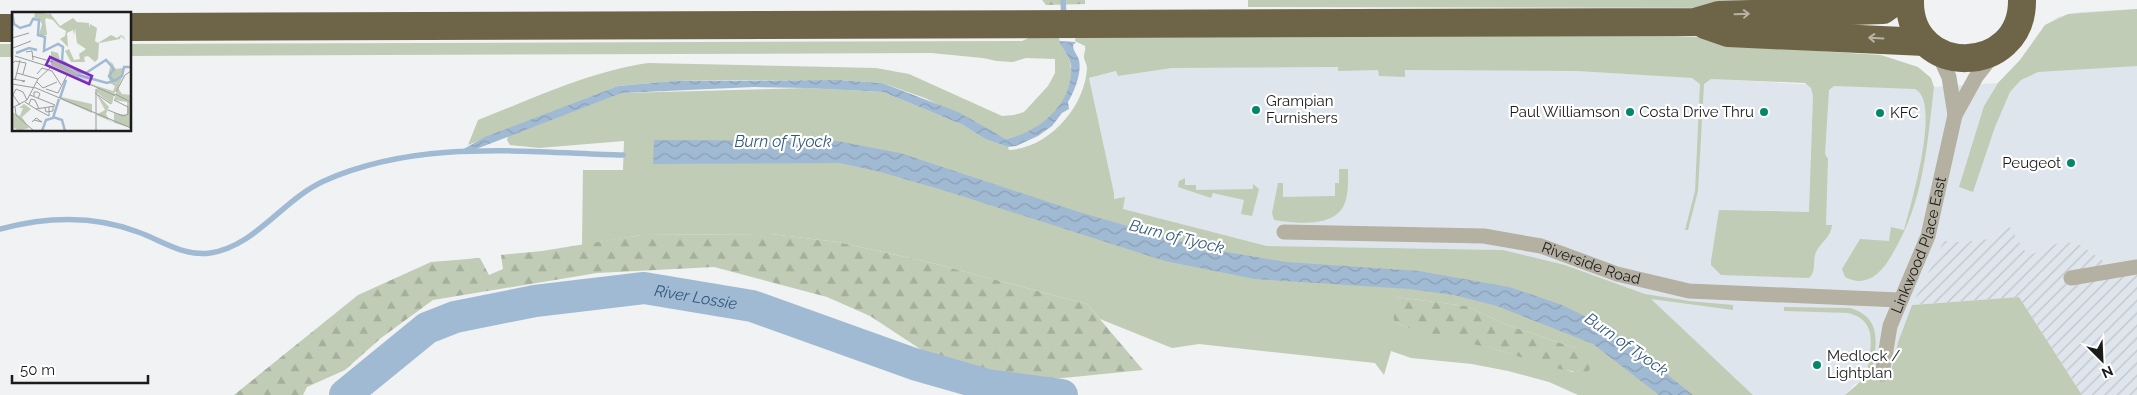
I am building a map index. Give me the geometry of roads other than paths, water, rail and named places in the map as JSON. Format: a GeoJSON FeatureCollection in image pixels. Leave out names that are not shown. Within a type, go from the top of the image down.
{"type":"FeatureCollection","features":[{"type":"Feature","properties":{"kind":"highway"},"geometry":{"type":"LineString","coordinates":[[131,27],[1067,22],[1695,22],[1719,15],[1883,10],[1897,0]]}},
{"type":"Feature","properties":{"kind":"highway"},"geometry":{"type":"LineString","coordinates":[[1910,0],[1909,11],[1916,30],[1931,47],[1951,57],[1966,59],[1982,56],[1997,50],[2009,39],[2029,3]]}},
{"type":"Feature","properties":{"kind":"highway"},"geometry":{"type":"LineString","coordinates":[[1695,22],[1728,33],[1931,47]]}},
{"type":"Feature","properties":{"kind":"street","name":"Linkwood Place East"},"geometry":{"type":"LineString","coordinates":[[1931,47],[1949,77],[1955,115]]}},
{"type":"Feature","properties":{"kind":"street","name":"Linkwood Place East"},"geometry":{"type":"LineString","coordinates":[[1882,374],[1890,326],[1899,300],[1928,236],[1955,115],[1976,77],[1997,50]]}},
{"type":"Feature","properties":{"kind":"street","name":"Riverside Road"},"geometry":{"type":"LineString","coordinates":[[1284,232],[1484,236],[1541,246],[1617,274],[1689,291],[1899,300]]}},
{"type":"Feature","properties":{"kind":"street"},"geometry":{"type":"LineString","coordinates":[[2071,278],[2137,267]]}},
{"type":"Feature","properties":{"kind":"water"},"geometry":{"type":"Polygon","coordinates":[[[1059,41],[1076,42],[1073,47],[1080,65],[1075,88],[1068,102],[1069,109],[1062,113],[1052,126],[1038,136],[1016,146],[1008,147],[985,139],[963,125],[883,92],[754,87],[622,93],[471,151],[460,151],[485,137],[618,86],[674,81],[839,80],[882,83],[958,112],[1006,139],[1031,130],[1042,123],[1061,104],[1067,92],[1071,66],[1068,56],[1059,41]]]}},
{"type":"Feature","properties":{"kind":"water","name":"Burn of Tyock"},"geometry":{"type":"Polygon","coordinates":[[[654,140],[837,141],[900,153],[1079,212],[1203,248],[1286,262],[1419,271],[1509,287],[1562,305],[1609,328],[1693,395],[1659,395],[1593,344],[1497,306],[1454,295],[1409,289],[1255,279],[1165,261],[946,191],[877,171],[840,163],[653,164],[654,140]]]}},
{"type":"Feature","properties":{"kind":"waterway"},"geometry":{"type":"LineString","coordinates":[[1063,0],[1064,18]]}},
{"type":"Feature","properties":{"kind":"waterway"},"geometry":{"type":"LineString","coordinates":[[0,229],[52,220],[87,220],[121,226],[191,253],[210,253],[226,249],[241,241],[295,199],[324,181],[360,168],[396,159],[471,151],[623,155]]}},
{"type":"Feature","properties":{"kind":"waterway","name":"River Lossie"},"geometry":{"type":"LineString","coordinates":[[345,395],[427,328],[455,317],[535,301],[644,288],[752,306],[914,364],[987,385],[1062,395]]}},
{"type":"Feature","properties":{"kind":"place","name":"Grampian Furnishers"},"geometry":{"type":"Point","coordinates":[1256,110]}},
{"type":"Feature","properties":{"kind":"place","name":"Paul Williamson"},"geometry":{"type":"Point","coordinates":[1630,112]}},
{"type":"Feature","properties":{"kind":"place","name":"Costa Drive Thru"},"geometry":{"type":"Point","coordinates":[1764,112]}},
{"type":"Feature","properties":{"kind":"place","name":"KFC"},"geometry":{"type":"Point","coordinates":[1880,113]}},
{"type":"Feature","properties":{"kind":"place","name":"Peugeot"},"geometry":{"type":"Point","coordinates":[2071,163]}},
{"type":"Feature","properties":{"kind":"place","name":"Medlock / Lightplan"},"geometry":{"type":"Point","coordinates":[1817,365]}}]}
